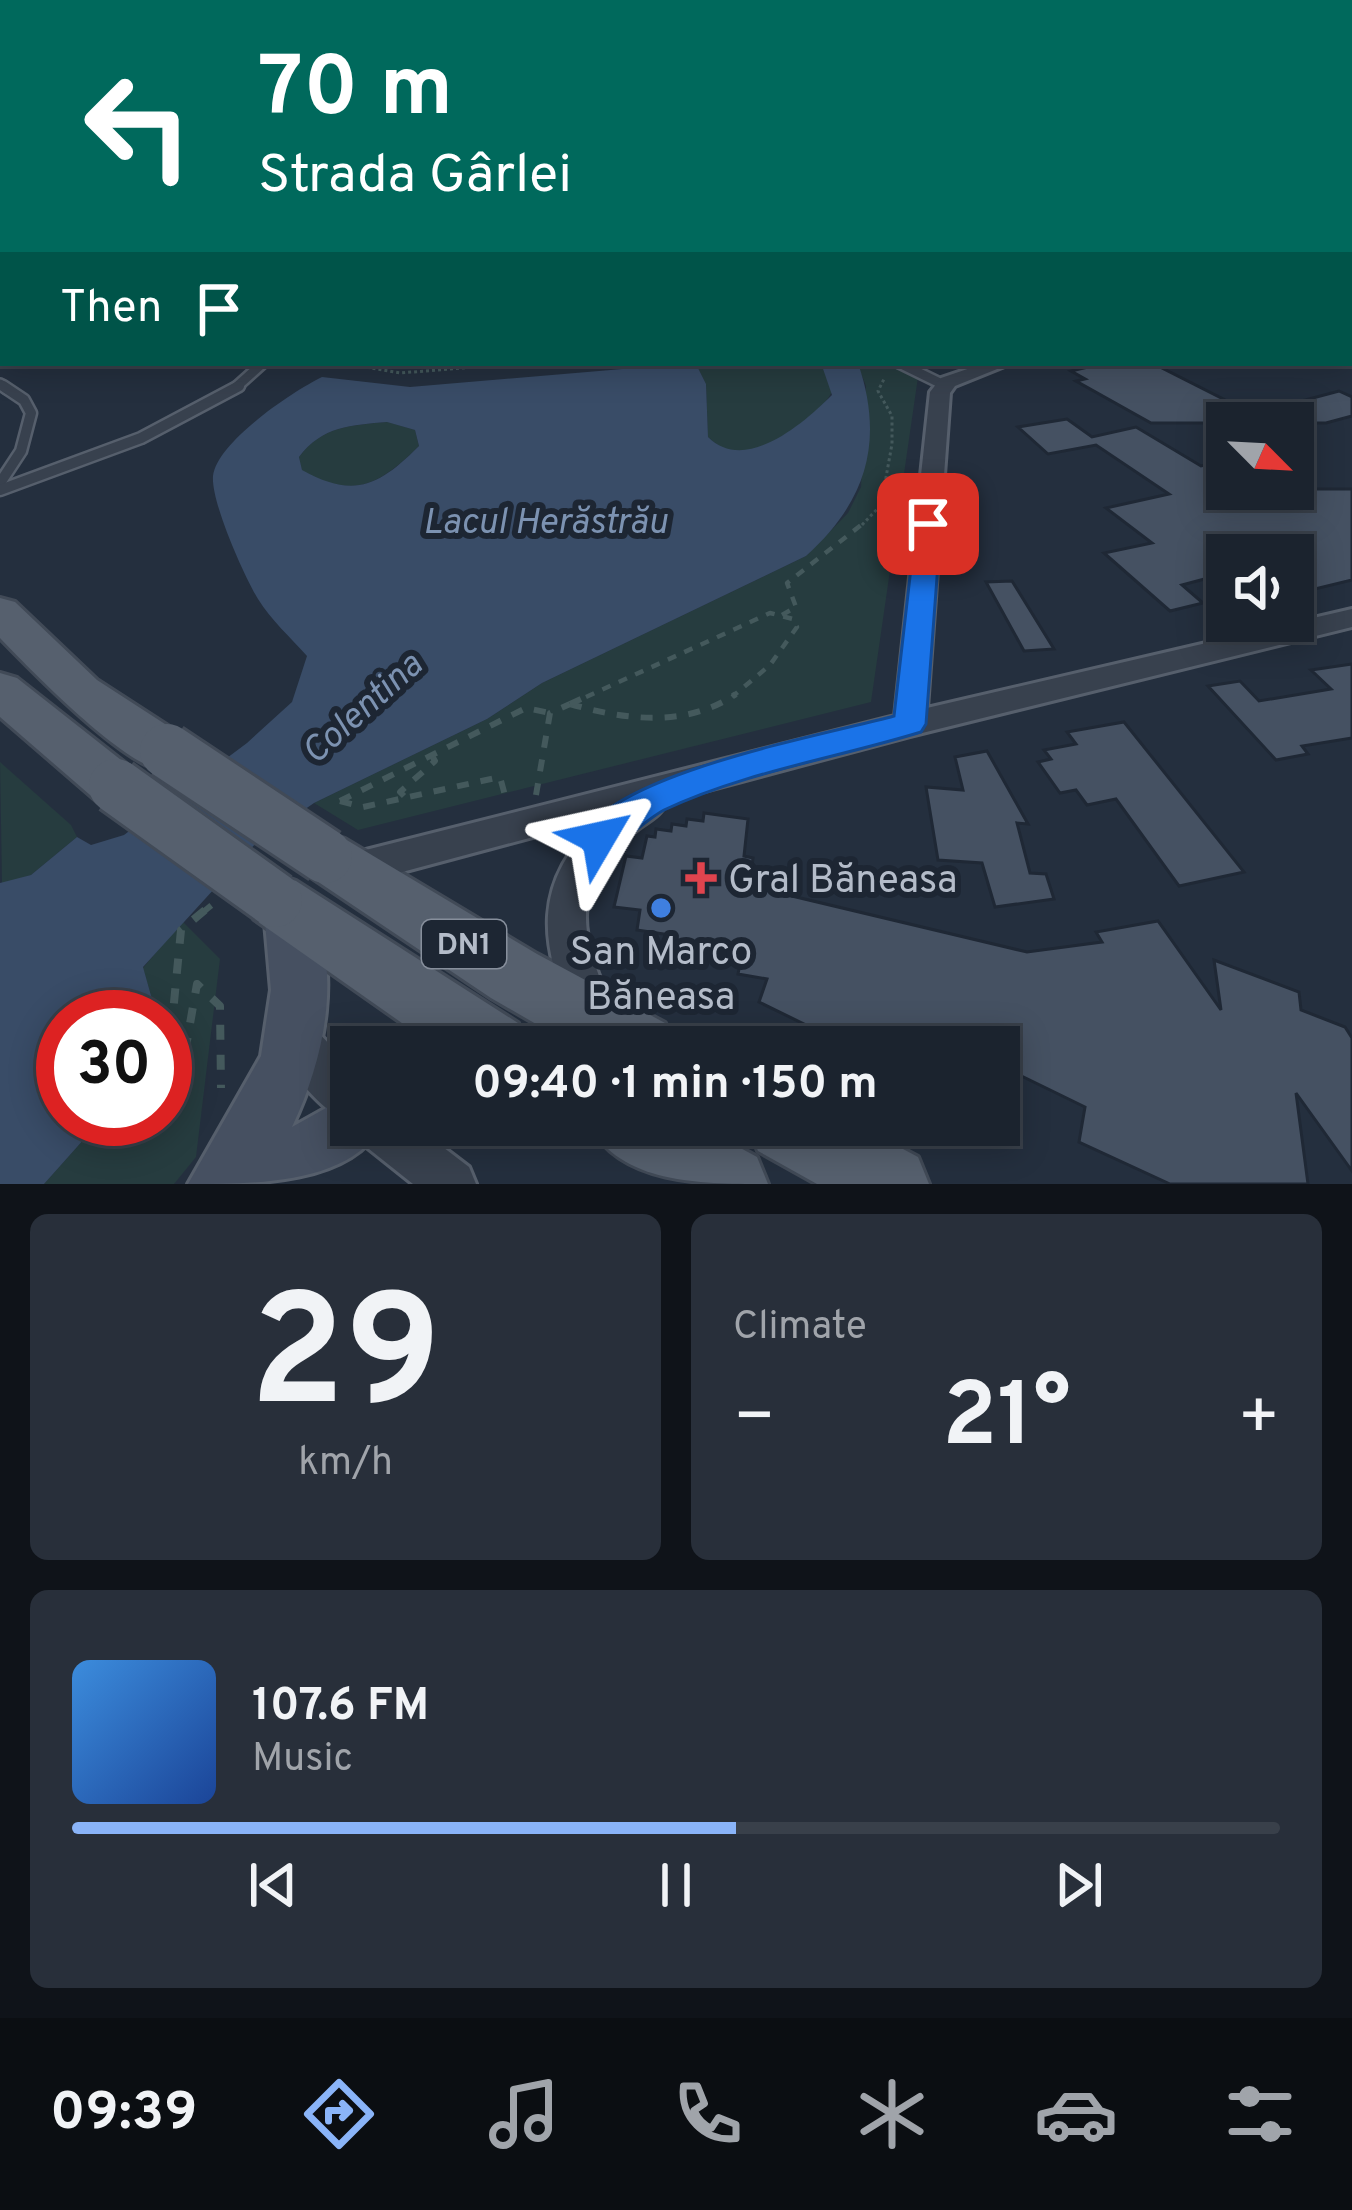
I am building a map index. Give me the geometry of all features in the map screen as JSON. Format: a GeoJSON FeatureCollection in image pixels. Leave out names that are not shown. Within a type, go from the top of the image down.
{"type":"FeatureCollection","features":[{"type":"Feature","properties":{"kind":"main road","name":"DN1"},"geometry":{"type":"LineString","coordinates":[[0,611],[80,692],[167,752],[336,864],[605,1026]]}},
{"type":"Feature","properties":{"kind":"main road","name":"DN1"},"geometry":{"type":"LineString","coordinates":[[0,690],[116,786],[282,906],[462,1026]]}},
{"type":"Feature","properties":{"kind":"main road"},"geometry":{"type":"LineString","coordinates":[[663,1146],[730,1184]]}},
{"type":"Feature","properties":{"kind":"main road"},"geometry":{"type":"LineString","coordinates":[[822,1146],[892,1184]]}},
{"type":"Feature","properties":{"kind":"street"},"geometry":{"type":"LineString","coordinates":[[910,724],[944,385],[995,366]]}},
{"type":"Feature","properties":{"kind":"street"},"geometry":{"type":"LineString","coordinates":[[336,864],[434,845],[1352,618]]}},
{"type":"Feature","properties":{"kind":"street"},"geometry":{"type":"LineString","coordinates":[[612,1026],[586,999],[571,962],[565,930],[570,891],[580,864],[619,819],[710,778]]}},
{"type":"Feature","properties":{"kind":"street"},"geometry":{"type":"LineString","coordinates":[[221,1184],[259,1127],[298,1042],[302,981],[282,906]]}},
{"type":"Feature","properties":{"kind":"street"},"geometry":{"type":"LineString","coordinates":[[298,1042],[330,1078]]}},
{"type":"Feature","properties":{"kind":"street"},"geometry":{"type":"LineString","coordinates":[[276,1184],[297,1160],[330,1139]]}},
{"type":"Feature","properties":{"kind":"street"},"geometry":{"type":"LineString","coordinates":[[403,1146],[452,1184]]}},
{"type":"Feature","properties":{"kind":"lane"},"geometry":{"type":"LineString","coordinates":[[0,487],[198,410],[246,381],[260,366]]}},
{"type":"Feature","properties":{"kind":"lane"},"geometry":{"type":"LineString","coordinates":[[905,366],[944,385]]}},
{"type":"Feature","properties":{"kind":"lane"},"geometry":{"type":"LineString","coordinates":[[0,383],[24,400],[31,413],[21,451],[0,487]]}},
{"type":"Feature","properties":{"kind":"path"},"geometry":{"type":"LineString","coordinates":[[359,366],[400,374],[492,366]]}},
{"type":"Feature","properties":{"kind":"path"},"geometry":{"type":"LineString","coordinates":[[782,615],[796,607],[787,583],[852,536],[881,505],[892,416],[878,391],[881,378],[905,366]]}},
{"type":"Feature","properties":{"kind":"path"},"geometry":{"type":"LineString","coordinates":[[508,808],[500,777],[363,807],[340,801],[526,708],[550,713],[770,613],[782,615],[797,627],[794,637],[749,689],[725,705],[650,718],[600,714],[570,704]]}},
{"type":"Feature","properties":{"kind":"path"},"geometry":{"type":"LineString","coordinates":[[535,801],[550,713]]}},
{"type":"Feature","properties":{"kind":"path"},"geometry":{"type":"LineString","coordinates":[[406,798],[400,792],[435,761],[431,754]]}},
{"type":"Feature","properties":{"kind":"path"},"geometry":{"type":"LineString","coordinates":[[213,904],[182,930],[166,1075],[182,1069],[197,985],[220,1006],[221,1088]]}},
{"type":"Feature","properties":{"kind":"green space"},"geometry":{"type":"Polygon","coordinates":[[[690,366],[822,366],[833,389],[798,426],[773,442],[739,452],[708,437],[706,384],[698,368],[690,366]]]}},
{"type":"Feature","properties":{"kind":"green space"},"geometry":{"type":"Polygon","coordinates":[[[858,366],[903,366],[918,377],[871,702],[358,830],[314,803],[487,719],[542,683],[806,556],[848,513],[861,487],[866,386],[858,366]]]}},
{"type":"Feature","properties":{"kind":"green space"},"geometry":{"type":"Polygon","coordinates":[[[388,422],[415,430],[419,446],[378,479],[336,485],[302,471],[299,457],[328,433],[388,422]]]}},
{"type":"Feature","properties":{"kind":"green space"},"geometry":{"type":"Polygon","coordinates":[[[0,762],[71,825],[77,837],[31,875],[2,884],[0,762]]]}},
{"type":"Feature","properties":{"kind":"green space"},"geometry":{"type":"Polygon","coordinates":[[[182,921],[220,959],[196,1157],[174,1184],[44,1184],[78,1146],[192,1146],[192,990],[149,990],[143,968],[182,921]]]}},
{"type":"Feature","properties":{"kind":"water","name":"Lacul Herăstrău"},"geometry":{"type":"Polygon","coordinates":[[[657,366],[698,368],[706,384],[708,437],[723,447],[756,448],[790,431],[832,395],[822,366],[859,366],[870,419],[865,469],[843,514],[806,556],[542,683],[487,719],[314,803],[256,843],[143,967],[149,990],[36,990],[36,1146],[78,1146],[44,1184],[0,1184],[0,883],[31,875],[77,837],[91,845],[124,835],[247,743],[292,702],[307,656],[258,599],[217,503],[213,476],[242,433],[322,377],[410,387],[657,366]],[[387,422],[338,429],[299,457],[302,470],[337,484],[365,484],[391,471],[419,446],[415,430],[387,422]]]}},
{"type":"Feature","properties":{"kind":"building"},"geometry":{"type":"Polygon","coordinates":[[[1092,366],[1158,366],[1227,402],[1206,402],[1206,423],[1151,423],[1076,381],[1085,379],[1071,371],[1092,366]]]}},
{"type":"Feature","properties":{"kind":"building"},"geometry":{"type":"Polygon","coordinates":[[[1339,391],[1352,397],[1352,416],[1314,423],[1314,402],[1298,402],[1339,391]]]}},
{"type":"Feature","properties":{"kind":"building"},"geometry":{"type":"Polygon","coordinates":[[[1067,419],[1092,437],[1136,427],[1206,465],[1206,510],[1314,510],[1314,489],[1352,489],[1352,580],[1314,588],[1314,534],[1206,534],[1206,579],[1182,585],[1203,603],[1170,611],[1104,553],[1152,543],[1106,508],[1169,494],[1096,445],[1048,454],[1018,427],[1067,419]]]}},
{"type":"Feature","properties":{"kind":"building"},"geometry":{"type":"Polygon","coordinates":[[[1012,581],[1054,649],[1024,651],[986,582],[1012,581]]]}},
{"type":"Feature","properties":{"kind":"building"},"geometry":{"type":"Polygon","coordinates":[[[1352,664],[1352,738],[1302,746],[1308,754],[1276,760],[1208,686],[1240,681],[1259,701],[1331,689],[1311,670],[1352,664]]]}},
{"type":"Feature","properties":{"kind":"building"},"geometry":{"type":"Polygon","coordinates":[[[1124,722],[1244,872],[1179,886],[1116,799],[1087,805],[1076,790],[1060,793],[1038,762],[1051,759],[1044,750],[1076,744],[1067,732],[1124,722]]]}},
{"type":"Feature","properties":{"kind":"building"},"geometry":{"type":"Polygon","coordinates":[[[987,751],[1028,824],[1017,823],[1030,873],[1046,874],[1054,899],[995,907],[982,863],[938,860],[926,787],[963,790],[955,757],[987,751]]]}},
{"type":"Feature","properties":{"kind":"building"},"geometry":{"type":"Polygon","coordinates":[[[704,813],[748,819],[744,856],[753,858],[750,886],[1027,952],[1102,942],[1096,932],[1158,921],[1221,1010],[1214,960],[1299,992],[1301,1010],[1345,1027],[1352,1038],[1352,1171],[1296,1093],[1308,1184],[1170,1184],[1079,1142],[1085,1107],[1020,1075],[1020,1026],[808,1026],[759,1002],[767,979],[738,974],[740,964],[681,955],[682,949],[675,948],[677,936],[637,930],[640,910],[614,907],[626,856],[642,858],[647,836],[655,837],[656,829],[671,831],[672,824],[686,826],[687,819],[703,821],[704,813]]]}},
{"type":"Feature","properties":{"kind":"place","name":"Gral Băneasa"},"geometry":{"type":"Point","coordinates":[701,878]}},
{"type":"Feature","properties":{"kind":"place","name":"San Marco Băneasa"},"geometry":{"type":"Point","coordinates":[661,908]}},
{"type":"Feature","properties":{"kind":"route"},"geometry":{"type":"LineString","coordinates":[[599,838],[619,819],[652,800],[710,778],[910,724],[928,524]]}},
{"type":"Feature","properties":{"kind":"water label","name":"Colentina"},"geometry":{"type":"Point","coordinates":[361,707]}}]}
